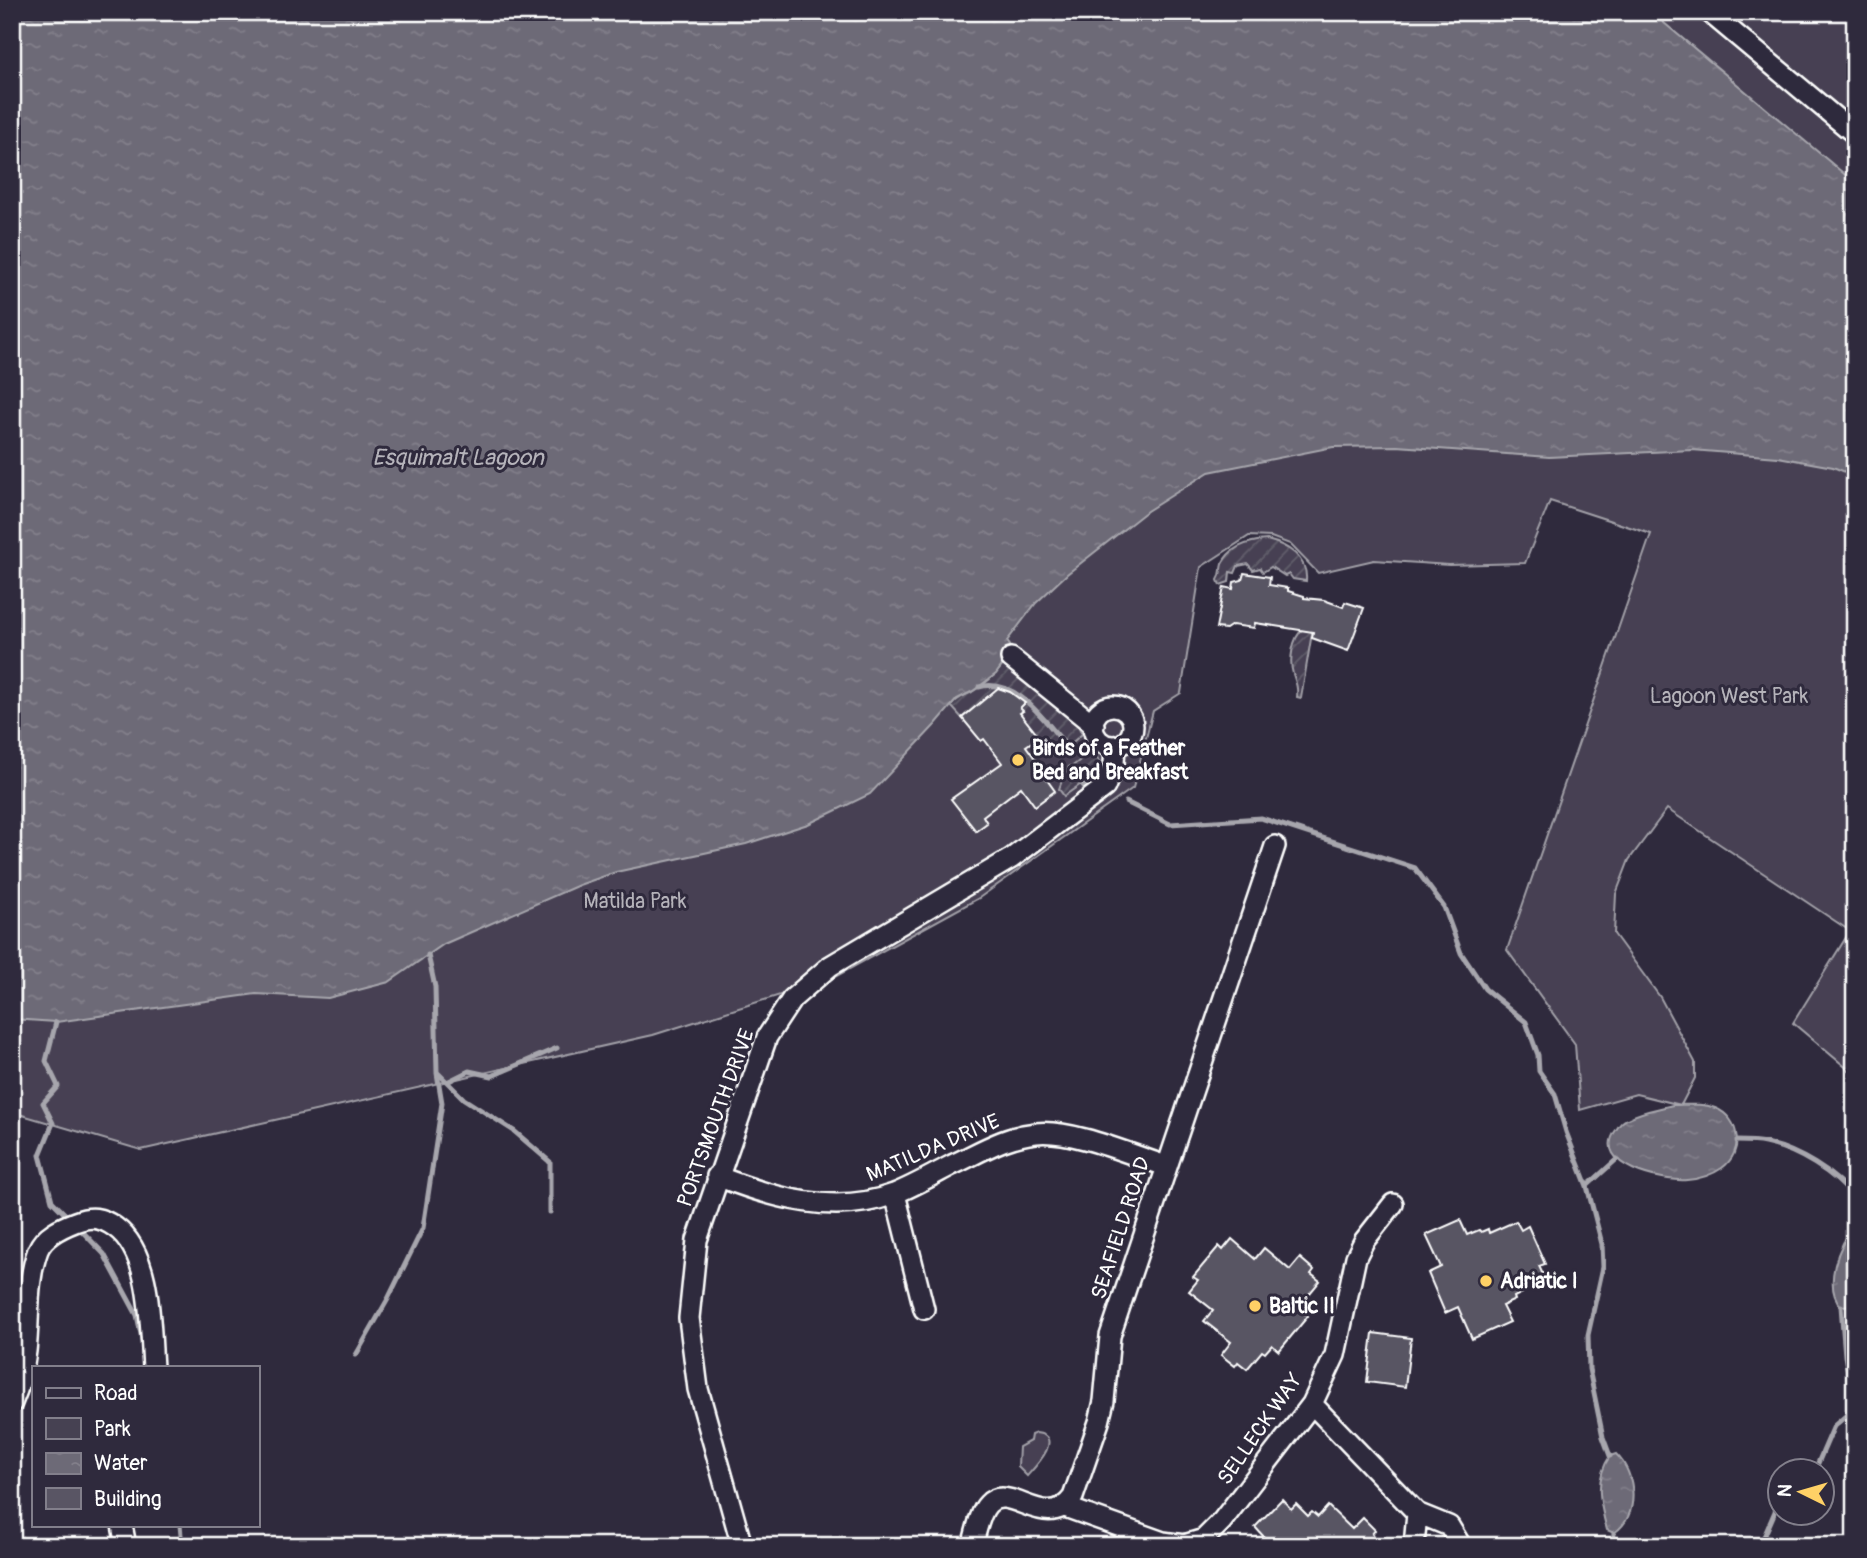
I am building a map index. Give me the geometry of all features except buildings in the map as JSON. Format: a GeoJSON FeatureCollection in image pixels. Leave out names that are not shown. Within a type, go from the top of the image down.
{"type":"FeatureCollection","features":[{"type":"Feature","properties":{"kind":"street"},"geometry":{"type":"LineString","coordinates":[[1709,12],[1855,134]]}},
{"type":"Feature","properties":{"kind":"street"},"geometry":{"type":"LineString","coordinates":[[1011,659],[1094,725]]}},
{"type":"Feature","properties":{"kind":"street"},"geometry":{"type":"LineString","coordinates":[[1110,707],[1120,708],[1129,714],[1133,724],[1131,734],[1125,742],[1115,746],[1100,740],[1094,725],[1097,715],[1110,707]]}},
{"type":"Feature","properties":{"kind":"street","name":"PORTSMOUTH DRIVE"},"geometry":{"type":"LineString","coordinates":[[742,1546],[698,1389],[689,1318],[697,1240],[767,1037],[792,999],[830,966],[1012,858],[1105,787],[1114,764],[1115,746]]}},
{"type":"Feature","properties":{"kind":"street","name":"SEAFIELD ROAD"},"geometry":{"type":"LineString","coordinates":[[1065,1507],[1073,1497],[1099,1422],[1104,1401],[1110,1336],[1275,846]]}},
{"type":"Feature","properties":{"kind":"street","name":"MATILDA DRIVE"},"geometry":{"type":"LineString","coordinates":[[718,1176],[758,1192],[807,1203],[864,1202],[895,1194],[1009,1138],[1040,1132],[1079,1138],[1166,1166]]}},
{"type":"Feature","properties":{"kind":"street"},"geometry":{"type":"LineString","coordinates":[[895,1194],[924,1309]]}},
{"type":"Feature","properties":{"kind":"street","name":"SELLECK WAY"},"geometry":{"type":"LineString","coordinates":[[1065,1507],[1163,1542],[1184,1545],[1204,1539],[1222,1521],[1312,1404],[1335,1355],[1356,1257],[1364,1241],[1393,1204]]}},
{"type":"Feature","properties":{"kind":"street"},"geometry":{"type":"LineString","coordinates":[[12,1403],[26,1353],[31,1277],[39,1247],[58,1229],[89,1216],[105,1220],[126,1235],[142,1265],[153,1366]]}},
{"type":"Feature","properties":{"kind":"street"},"geometry":{"type":"LineString","coordinates":[[1312,1404],[1417,1513],[1449,1526],[1461,1546]]}},
{"type":"Feature","properties":{"kind":"street"},"geometry":{"type":"LineString","coordinates":[[972,1546],[987,1505],[996,1499],[1008,1499],[1048,1512],[1065,1507]]}},
{"type":"Feature","properties":{"kind":"street"},"geometry":{"type":"LineString","coordinates":[[1413,1546],[1417,1513]]}},
{"type":"Feature","properties":{"kind":"street"},"geometry":{"type":"LineString","coordinates":[[122,1526],[126,1546]]}},
{"type":"Feature","properties":{"kind":"green space","name":"Esquimalt Lagoon"},"geometry":{"type":"Polygon","coordinates":[[[12,12],[1855,12],[1855,1075],[1793,1023],[1850,931],[1667,809],[1629,860],[1616,894],[1614,934],[1660,997],[1695,1062],[1695,1078],[1681,1105],[1636,1094],[1580,1110],[1575,1044],[1507,950],[1651,534],[1550,501],[1525,563],[1449,565],[1374,560],[1318,573],[1290,544],[1271,537],[1249,536],[1201,567],[1181,693],[1153,711],[1133,788],[979,898],[831,979],[653,1035],[141,1150],[12,1112],[12,12]]]}},
{"type":"Feature","properties":{"kind":"green space"},"geometry":{"type":"Polygon","coordinates":[[[1267,540],[1295,553],[1304,565],[1306,581],[1293,579],[1289,574],[1285,576],[1271,567],[1263,572],[1260,568],[1253,570],[1248,564],[1238,566],[1235,573],[1230,572],[1229,582],[1220,585],[1218,580],[1222,564],[1230,553],[1247,544],[1267,540]]]}},
{"type":"Feature","properties":{"kind":"green space"},"geometry":{"type":"Polygon","coordinates":[[[1313,627],[1301,698],[1297,697],[1292,650],[1299,633],[1303,629],[1313,627]]]}},
{"type":"Feature","properties":{"kind":"green space"},"geometry":{"type":"Polygon","coordinates":[[[1004,664],[1076,721],[1082,734],[1059,754],[1053,755],[1020,713],[1024,703],[1010,692],[998,688],[962,718],[951,706],[985,683],[1004,664]]]}},
{"type":"Feature","properties":{"kind":"green space"},"geometry":{"type":"Polygon","coordinates":[[[1093,750],[1101,765],[1099,777],[1095,782],[1084,782],[1064,796],[1059,789],[1065,772],[1093,750]]]}},
{"type":"Feature","properties":{"kind":"green space"},"geometry":{"type":"Polygon","coordinates":[[[1031,1435],[1044,1435],[1048,1445],[1046,1452],[1027,1476],[1018,1467],[1019,1447],[1030,1441],[1031,1435]]]}},
{"type":"Feature","properties":{"kind":"water","name":"Esquimalt Lagoon"},"geometry":{"type":"Polygon","coordinates":[[[12,12],[1651,12],[1855,183],[1855,476],[1833,467],[1778,457],[1692,450],[1549,457],[1397,446],[1333,447],[1209,472],[1147,511],[1067,574],[1036,603],[1007,641],[1013,650],[996,674],[957,699],[870,794],[808,824],[746,844],[616,872],[579,885],[444,944],[389,982],[328,998],[256,994],[56,1022],[12,1019],[12,12]]]}},
{"type":"Feature","properties":{"kind":"water"},"geometry":{"type":"Polygon","coordinates":[[[1673,1105],[1710,1106],[1730,1119],[1736,1145],[1729,1162],[1710,1175],[1676,1180],[1648,1175],[1621,1162],[1613,1153],[1611,1143],[1622,1122],[1638,1114],[1673,1105]]]}},
{"type":"Feature","properties":{"kind":"water"},"geometry":{"type":"Polygon","coordinates":[[[1855,1226],[1855,1305],[1841,1306],[1833,1288],[1835,1265],[1843,1243],[1855,1226]]]}},
{"type":"Feature","properties":{"kind":"water"},"geometry":{"type":"Polygon","coordinates":[[[1616,1454],[1628,1472],[1633,1495],[1628,1516],[1614,1533],[1607,1530],[1602,1511],[1600,1483],[1605,1465],[1610,1456],[1616,1454]]]}},
{"type":"Feature","properties":{"kind":"waterway"},"geometry":{"type":"LineString","coordinates":[[979,687],[1006,688],[1029,703],[1067,746]]}},
{"type":"Feature","properties":{"kind":"waterway"},"geometry":{"type":"LineString","coordinates":[[1070,768],[1086,789]]}},
{"type":"Feature","properties":{"kind":"waterway"},"geometry":{"type":"LineString","coordinates":[[1126,802],[1170,824],[1261,818],[1415,868],[1444,907],[1461,953],[1485,989],[1526,1022],[1538,1055],[1539,1071],[1555,1094],[1587,1186]]}},
{"type":"Feature","properties":{"kind":"waterway"},"geometry":{"type":"LineString","coordinates":[[428,955],[435,987],[437,1072],[464,1099],[514,1131],[550,1162],[550,1212]]}},
{"type":"Feature","properties":{"kind":"waterway"},"geometry":{"type":"LineString","coordinates":[[56,1022],[46,1061],[58,1086],[43,1103],[53,1123],[40,1155],[52,1201],[70,1219]]}},
{"type":"Feature","properties":{"kind":"waterway"},"geometry":{"type":"LineString","coordinates":[[447,1082],[469,1071],[492,1076],[557,1048]]}},
{"type":"Feature","properties":{"kind":"waterway"},"geometry":{"type":"LineString","coordinates":[[356,1355],[388,1299],[423,1228],[442,1103],[437,1073]]}},
{"type":"Feature","properties":{"kind":"waterway"},"geometry":{"type":"LineString","coordinates":[[1737,1141],[1765,1143],[1802,1156],[1826,1171],[1855,1199]]}},
{"type":"Feature","properties":{"kind":"waterway"},"geometry":{"type":"LineString","coordinates":[[1610,1456],[1603,1437],[1589,1369],[1588,1335],[1603,1267],[1602,1244],[1587,1186],[1617,1159]]}},
{"type":"Feature","properties":{"kind":"waterway"},"geometry":{"type":"LineString","coordinates":[[77,1226],[104,1254],[137,1315],[143,1344]]}},
{"type":"Feature","properties":{"kind":"waterway"},"geometry":{"type":"LineString","coordinates":[[1841,1306],[1845,1356],[1855,1410]]}},
{"type":"Feature","properties":{"kind":"waterway"},"geometry":{"type":"LineString","coordinates":[[1821,1456],[1834,1426],[1855,1408]]}},
{"type":"Feature","properties":{"kind":"waterway"},"geometry":{"type":"LineString","coordinates":[[180,1526],[182,1546]]}},
{"type":"Feature","properties":{"kind":"waterway"},"geometry":{"type":"LineString","coordinates":[[1760,1546],[1769,1526]]}},
{"type":"Feature","properties":{"kind":"waterway"},"geometry":{"type":"LineString","coordinates":[[1613,1546],[1614,1533]]}},
{"type":"Feature","properties":{"kind":"place","name":"Birds of a Feather Bed and Breakfast"},"geometry":{"type":"Point","coordinates":[1018,760]}},
{"type":"Feature","properties":{"kind":"place","name":"Adriatic I"},"geometry":{"type":"Point","coordinates":[1486,1281]}},
{"type":"Feature","properties":{"kind":"place","name":"Baltic II"},"geometry":{"type":"Point","coordinates":[1255,1306]}},
{"type":"Feature","properties":{"kind":"park label","name":"Lagoon West Park"},"geometry":{"type":"Point","coordinates":[1729,696]}},
{"type":"Feature","properties":{"kind":"park label","name":"Matilda Park"},"geometry":{"type":"Point","coordinates":[635,901]}}]}
